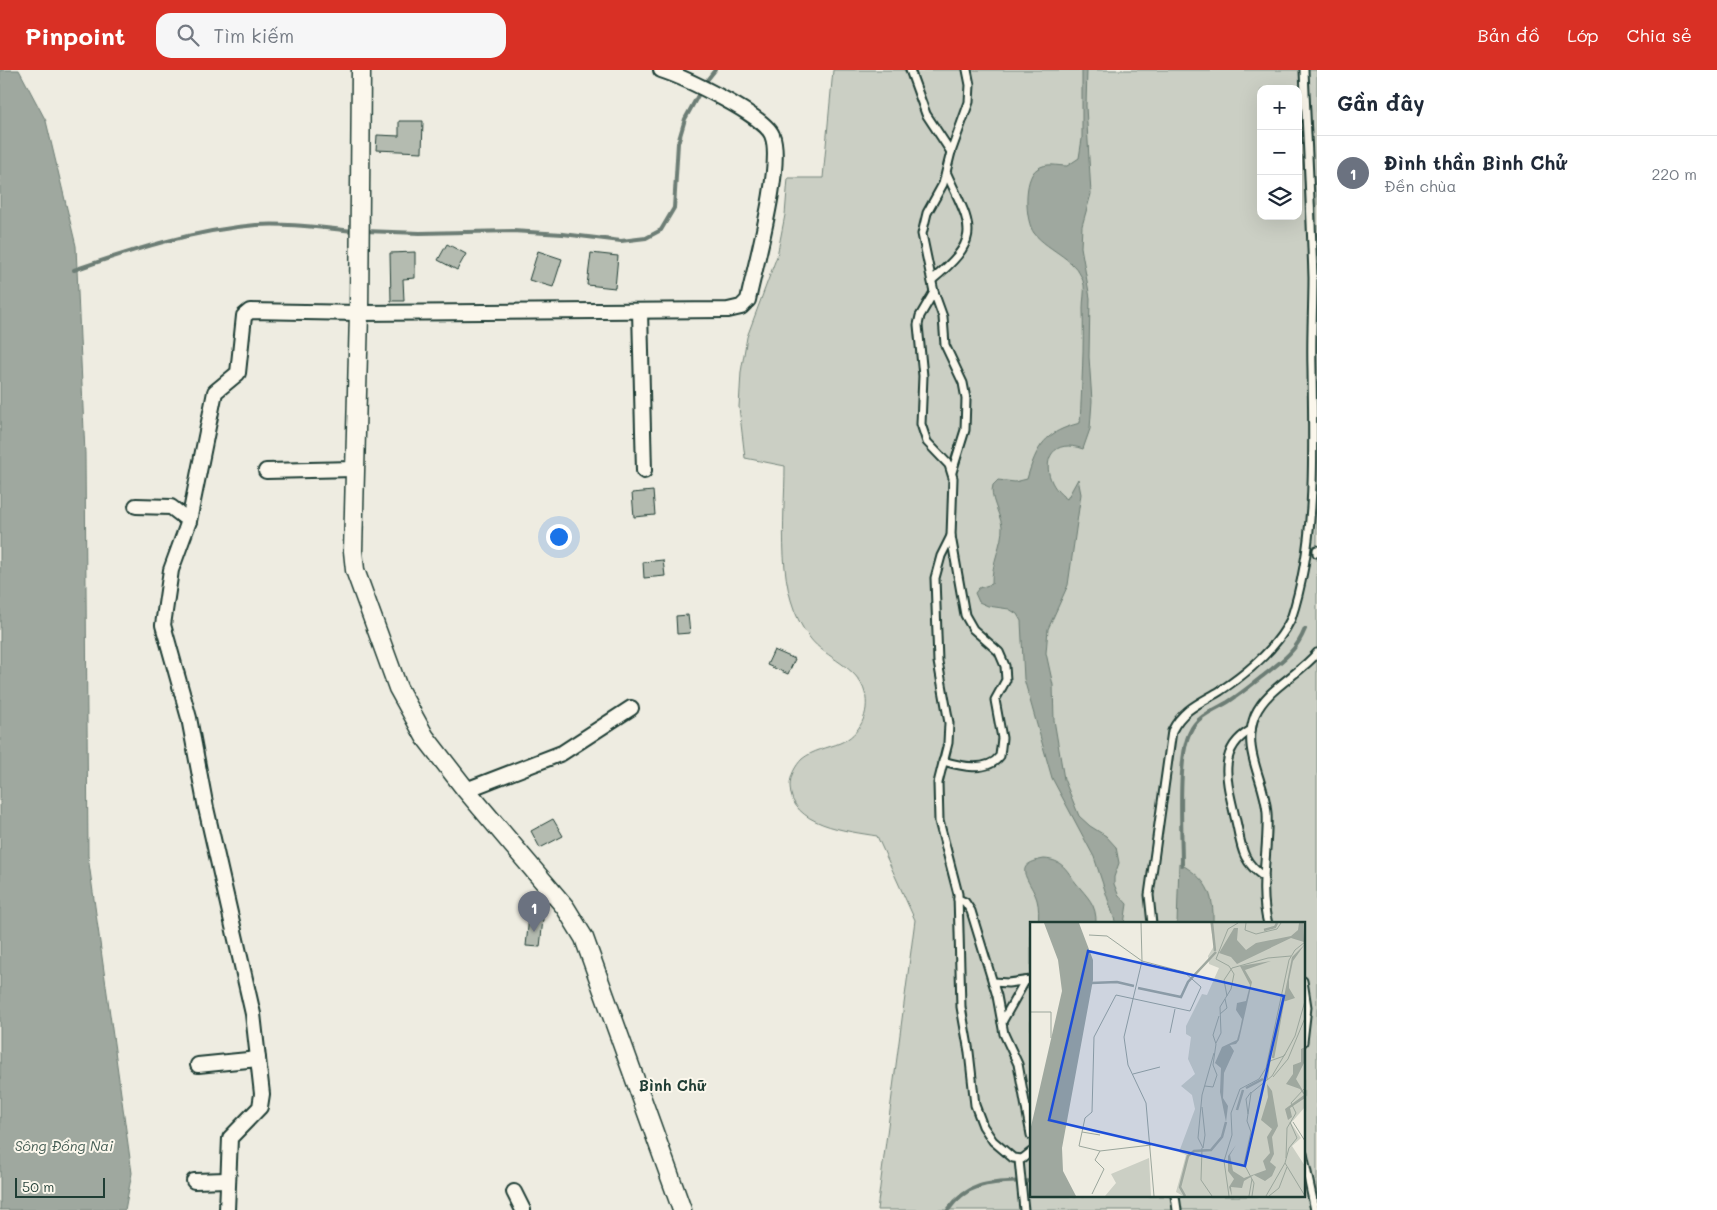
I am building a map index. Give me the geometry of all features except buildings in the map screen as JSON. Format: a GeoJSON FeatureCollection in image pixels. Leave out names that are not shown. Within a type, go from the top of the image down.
{"type":"FeatureCollection","features":[{"type":"Feature","properties":{"kind":"street"},"geometry":{"type":"LineString","coordinates":[[361,70],[360,258],[353,551],[357,577],[398,688],[425,737],[466,790],[565,907],[584,938],[682,1210]]}},
{"type":"Feature","properties":{"kind":"street"},"geometry":{"type":"LineString","coordinates":[[227,1210],[230,1138],[260,1107],[262,1094],[253,1014],[206,808],[189,718],[163,625],[171,570],[189,521],[215,392],[238,373],[246,313],[250,311],[359,313],[640,311],[728,310],[741,307],[748,300],[774,179],[776,156],[772,134],[756,120],[714,93],[661,70]]}},
{"type":"Feature","properties":{"kind":"street"},"geometry":{"type":"LineString","coordinates":[[640,311],[644,471]]}},
{"type":"Feature","properties":{"kind":"street"},"geometry":{"type":"LineString","coordinates":[[266,471],[354,469]]}},
{"type":"Feature","properties":{"kind":"street"},"geometry":{"type":"LineString","coordinates":[[136,506],[171,507],[189,521]]}},
{"type":"Feature","properties":{"kind":"street"},"geometry":{"type":"LineString","coordinates":[[466,790],[562,753],[631,708]]}},
{"type":"Feature","properties":{"kind":"street"},"geometry":{"type":"LineString","coordinates":[[198,1065],[258,1058]]}},
{"type":"Feature","properties":{"kind":"street"},"geometry":{"type":"LineString","coordinates":[[194,1181],[227,1180]]}},
{"type":"Feature","properties":{"kind":"street"},"geometry":{"type":"LineString","coordinates":[[514,1192],[523,1210]]}},
{"type":"Feature","properties":{"kind":"lane"},"geometry":{"type":"LineString","coordinates":[[910,70],[926,114],[951,152]]}},
{"type":"Feature","properties":{"kind":"lane"},"geometry":{"type":"LineString","coordinates":[[943,761],[960,765],[979,766],[993,763],[1000,756],[1002,738],[995,700],[1004,685],[1006,674],[999,652],[973,629],[964,615],[951,536],[950,511],[953,485],[952,472],[962,442],[967,405],[963,383],[945,345],[943,317],[934,292],[922,242],[927,212],[939,194],[951,152],[969,102],[970,85],[967,70]]}},
{"type":"Feature","properties":{"kind":"lane"},"geometry":{"type":"LineString","coordinates":[[1152,922],[1148,895],[1172,731],[1188,709],[1232,682],[1259,660],[1278,639],[1294,612],[1310,552],[1316,509],[1317,471],[1312,394],[1313,276],[1304,70]]}},
{"type":"Feature","properties":{"kind":"lane"},"geometry":{"type":"LineString","coordinates":[[932,280],[960,254],[968,231],[964,208],[946,174]]}},
{"type":"Feature","properties":{"kind":"lane"},"geometry":{"type":"LineString","coordinates":[[934,292],[920,316],[918,331],[923,376],[921,424],[927,442],[952,472]]}},
{"type":"Feature","properties":{"kind":"lane"},"geometry":{"type":"LineString","coordinates":[[951,536],[937,566],[934,584],[938,662],[949,723],[948,743],[938,783],[938,807],[942,834],[953,868],[958,899],[961,1007],[969,1052],[975,1105],[983,1126],[993,1141],[1013,1158],[1018,1160],[1026,1158],[1030,1153]]}},
{"type":"Feature","properties":{"kind":"lane"},"geometry":{"type":"LineString","coordinates":[[1268,922],[1264,902],[1267,812],[1255,767],[1252,730],[1255,716],[1263,702],[1301,670],[1317,653]]}},
{"type":"Feature","properties":{"kind":"lane"},"geometry":{"type":"LineString","coordinates":[[1252,730],[1234,744],[1228,760],[1226,774],[1241,849],[1248,862],[1264,878]]}},
{"type":"Feature","properties":{"kind":"lane"},"geometry":{"type":"LineString","coordinates":[[958,899],[965,902],[972,911],[993,982],[1001,1022],[1018,1064],[1030,1130]]}},
{"type":"Feature","properties":{"kind":"lane"},"geometry":{"type":"LineString","coordinates":[[993,982],[1028,980]]}},
{"type":"Feature","properties":{"kind":"lane"},"geometry":{"type":"LineString","coordinates":[[1001,1022],[1028,980]]}},
{"type":"Feature","properties":{"kind":"lane"},"geometry":{"type":"LineString","coordinates":[[1304,988],[1307,1007],[1304,1033]]}},
{"type":"Feature","properties":{"kind":"lane"},"geometry":{"type":"LineString","coordinates":[[1304,1159],[1315,1210]]}},
{"type":"Feature","properties":{"kind":"lane"},"geometry":{"type":"LineString","coordinates":[[1018,1160],[1024,1210]]}},
{"type":"Feature","properties":{"kind":"shaded area"},"geometry":{"type":"Polygon","coordinates":[[[833,70],[1317,70],[1317,1210],[877,1210],[915,920],[877,836],[837,829],[810,818],[800,810],[793,799],[790,786],[792,775],[802,759],[811,753],[840,743],[853,735],[865,716],[866,701],[865,693],[856,676],[824,652],[810,638],[799,620],[791,600],[784,556],[785,466],[745,458],[739,407],[741,372],[747,337],[777,256],[785,215],[788,178],[823,178],[833,70]]]}},
{"type":"Feature","properties":{"kind":"water","name":"Sông Đồng Nai"},"geometry":{"type":"Polygon","coordinates":[[[0,70],[19,70],[46,121],[76,246],[85,454],[88,856],[132,1173],[125,1210],[0,1210],[0,70]]]}},
{"type":"Feature","properties":{"kind":"water"},"geometry":{"type":"Polygon","coordinates":[[[1082,70],[1087,70],[1086,106],[1091,194],[1082,226],[1081,247],[1090,298],[1089,357],[1092,401],[1090,429],[1083,449],[1069,446],[1059,448],[1052,453],[1049,461],[1052,481],[1058,491],[1067,499],[1078,479],[1081,494],[1068,585],[1048,629],[1046,653],[1053,685],[1054,720],[1064,779],[1079,816],[1106,836],[1116,847],[1119,863],[1114,877],[1114,884],[1118,894],[1127,904],[1124,922],[1115,922],[1094,857],[1052,778],[1024,679],[1021,621],[1017,614],[1009,609],[988,606],[979,602],[975,593],[979,588],[992,584],[993,568],[1002,533],[1001,521],[992,495],[993,485],[998,480],[1015,482],[1027,479],[1035,457],[1044,442],[1058,431],[1080,423],[1084,285],[1081,276],[1070,262],[1040,240],[1034,233],[1027,210],[1027,200],[1029,181],[1032,174],[1041,167],[1048,165],[1067,166],[1079,158],[1082,139],[1082,70]]]}},
{"type":"Feature","properties":{"kind":"water"},"geometry":{"type":"Polygon","coordinates":[[[1044,859],[1056,861],[1060,864],[1090,901],[1095,911],[1096,922],[1038,922],[1038,903],[1025,874],[1027,865],[1044,859]]]}},
{"type":"Feature","properties":{"kind":"water"},"geometry":{"type":"Polygon","coordinates":[[[1179,863],[1196,875],[1207,888],[1212,904],[1213,922],[1177,922],[1179,863]]]}},
{"type":"Feature","properties":{"kind":"waterway"},"geometry":{"type":"LineString","coordinates":[[704,84],[715,70]]}},
{"type":"Feature","properties":{"kind":"waterway"},"geometry":{"type":"LineString","coordinates":[[365,231],[420,233],[512,231],[563,234],[621,241],[646,238],[661,230],[674,208],[678,143],[685,119],[701,90]]}},
{"type":"Feature","properties":{"kind":"waterway"},"geometry":{"type":"LineString","coordinates":[[74,270],[118,255],[210,231],[256,225],[306,226],[356,231]]}},
{"type":"Feature","properties":{"kind":"waterway"},"geometry":{"type":"LineString","coordinates":[[1182,865],[1183,759],[1186,743],[1193,726],[1201,718],[1236,697],[1286,657],[1301,638],[1305,629]]}},
{"type":"Feature","properties":{"kind":"waterway"},"geometry":{"type":"LineString","coordinates":[[948,1210],[956,1200],[975,1188],[996,1183],[1030,1181]]}},
{"type":"Feature","properties":{"kind":"place","name":"Đình thần Bình Chử"},"geometry":{"type":"Point","coordinates":[534,932]}},
{"type":"Feature","properties":{"kind":"district","name":"Bình Chữ"},"geometry":{"type":"Point","coordinates":[672,1085]}}]}
